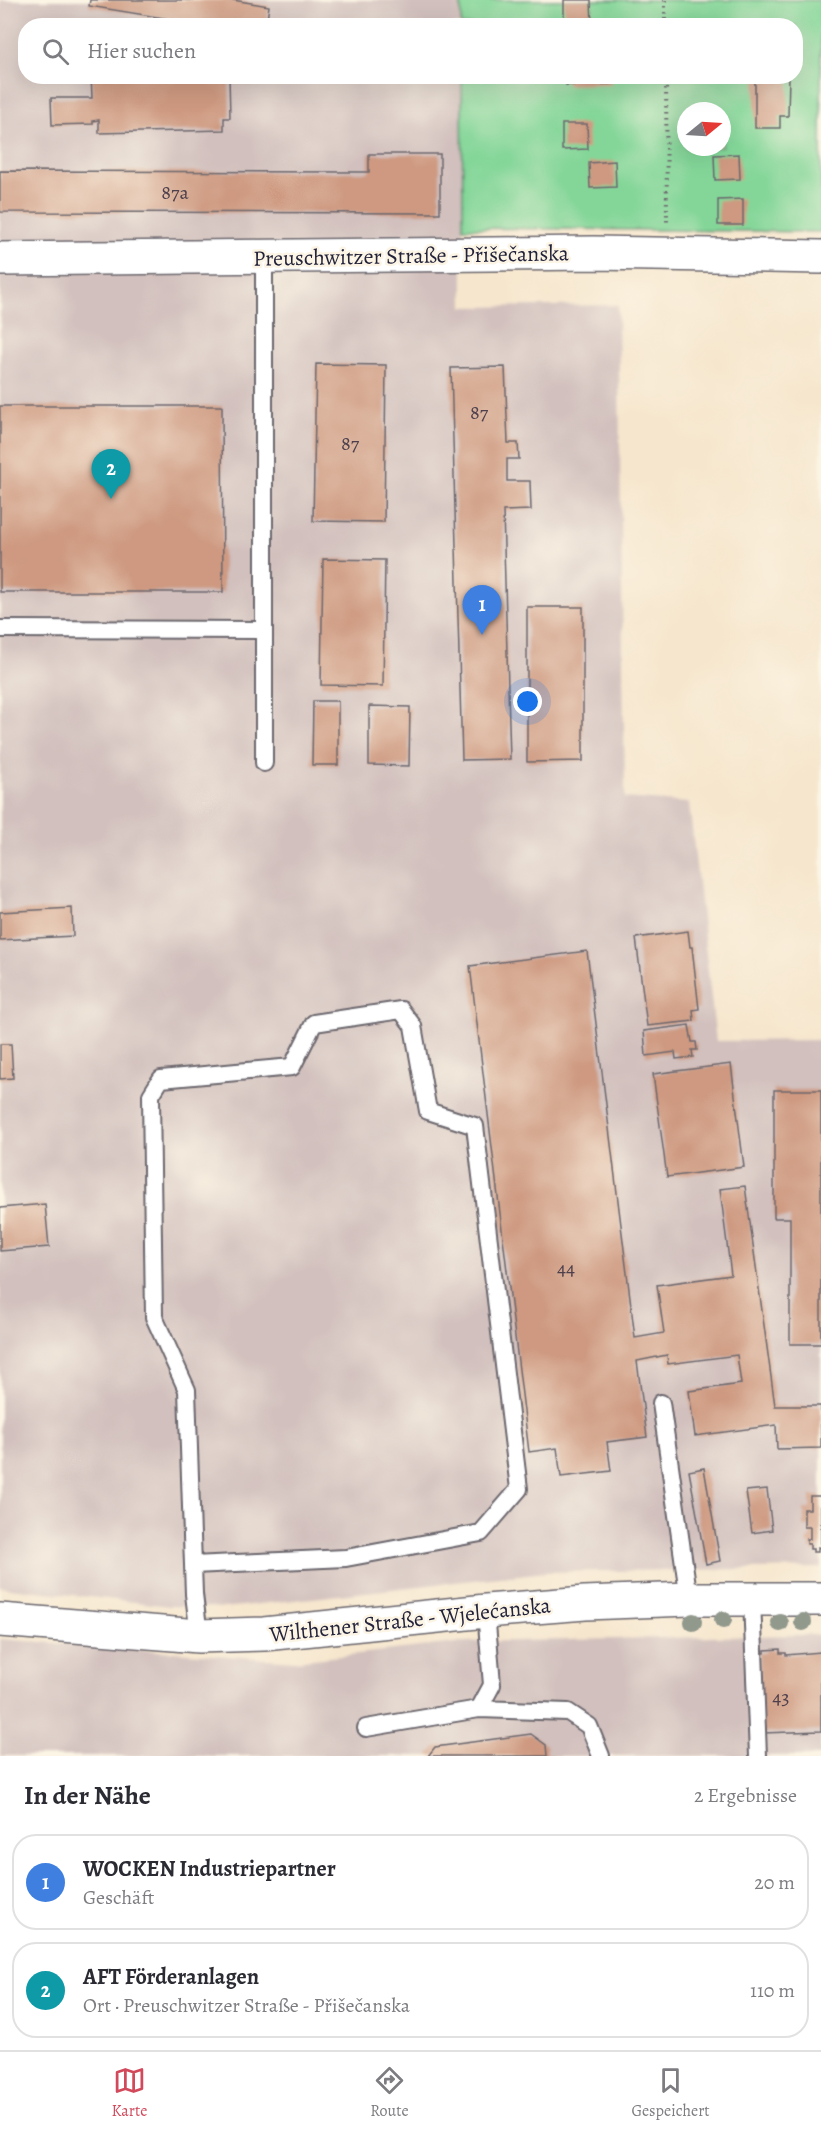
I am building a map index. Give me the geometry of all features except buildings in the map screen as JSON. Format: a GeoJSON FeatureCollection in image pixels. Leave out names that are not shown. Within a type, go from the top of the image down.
{"type":"FeatureCollection","features":[{"type":"Feature","properties":{"kind":"main road","name":"Preuschwitzer Straße - Přišečanska"},"geometry":{"type":"LineString","coordinates":[[0,259],[264,258],[448,254],[821,257]]}},
{"type":"Feature","properties":{"kind":"main road","name":"Wilthener Straße - Wjelećanska"},"geometry":{"type":"LineString","coordinates":[[0,1620],[199,1636],[264,1634],[585,1603],[689,1599],[821,1599]]}},
{"type":"Feature","properties":{"kind":"lane"},"geometry":{"type":"LineString","coordinates":[[264,258],[264,763]]}},
{"type":"Feature","properties":{"kind":"lane"},"geometry":{"type":"LineString","coordinates":[[0,629],[263,630]]}},
{"type":"Feature","properties":{"kind":"lane"},"geometry":{"type":"LineString","coordinates":[[193,1565],[346,1558],[481,1533],[519,1489],[475,1126],[428,1111],[413,1026],[401,1010],[314,1023],[292,1067],[161,1079],[151,1095],[154,1317],[187,1390],[193,1565],[194,1594],[199,1636]]}},
{"type":"Feature","properties":{"kind":"lane"},"geometry":{"type":"LineString","coordinates":[[662,1403],[689,1599]]}},
{"type":"Feature","properties":{"kind":"lane"},"geometry":{"type":"LineString","coordinates":[[752,1599],[758,1756]]}},
{"type":"Feature","properties":{"kind":"lane"},"geometry":{"type":"LineString","coordinates":[[479,1709],[492,1685],[486,1611]]}},
{"type":"Feature","properties":{"kind":"lane"},"geometry":{"type":"LineString","coordinates":[[366,1728],[479,1709],[568,1712],[589,1726],[601,1756]]}},
{"type":"Feature","properties":{"kind":"path"},"geometry":{"type":"LineString","coordinates":[[665,0],[665,18]]}},
{"type":"Feature","properties":{"kind":"path"},"geometry":{"type":"LineString","coordinates":[[666,84],[668,254]]}},
{"type":"Feature","properties":{"kind":"shaded area"},"geometry":{"type":"Polygon","coordinates":[[[0,0],[461,0],[461,18],[18,18],[18,84],[462,84],[463,307],[618,305],[625,798],[689,803],[716,1041],[821,1040],[821,1568],[546,1572],[224,1608],[170,1606],[0,1587],[0,0]]]}},
{"type":"Feature","properties":{"kind":"shaded area"},"geometry":{"type":"Polygon","coordinates":[[[821,1635],[821,1756],[0,1756],[0,1639],[295,1661],[465,1642],[821,1635]]]}},
{"type":"Feature","properties":{"kind":"green space"},"geometry":{"type":"Polygon","coordinates":[[[461,0],[821,0],[821,232],[463,228],[462,84],[803,84],[803,18],[461,18],[461,0]]]}},
{"type":"Feature","properties":{"kind":"place","name":"AFT Förderanlagen"},"geometry":{"type":"Point","coordinates":[111,499]}},
{"type":"Feature","properties":{"kind":"place","name":"WOCKEN Industriepartner"},"geometry":{"type":"Point","coordinates":[482,635]}}]}
